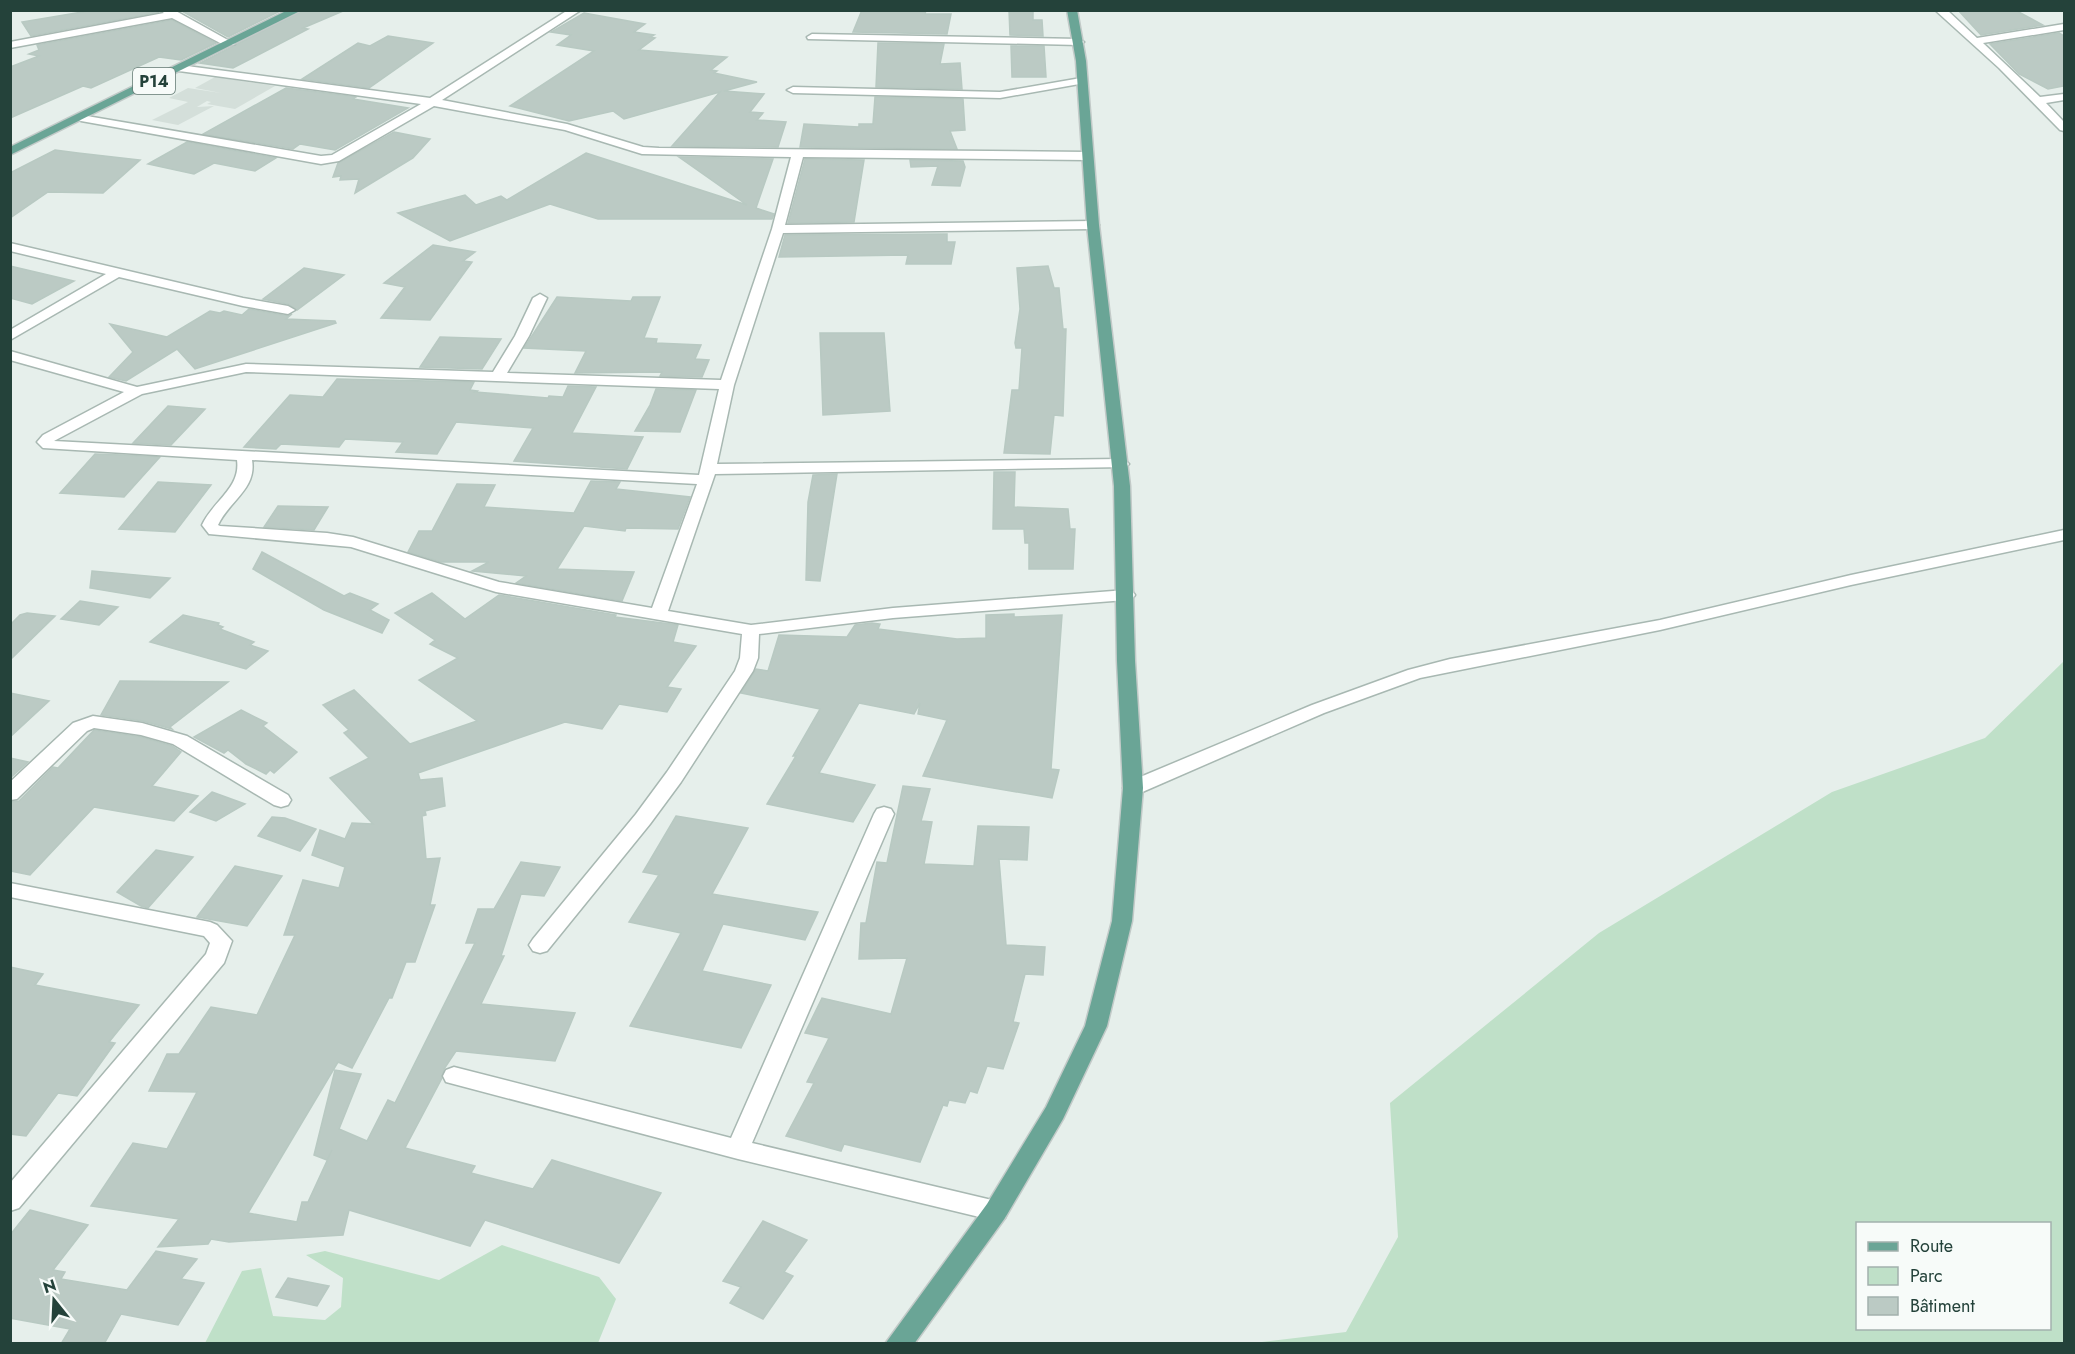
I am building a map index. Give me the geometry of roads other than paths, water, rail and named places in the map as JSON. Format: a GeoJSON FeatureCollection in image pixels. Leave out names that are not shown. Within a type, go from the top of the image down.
{"type":"FeatureCollection","features":[{"type":"Feature","properties":{"kind":"main road","name":"P14"},"geometry":{"type":"LineString","coordinates":[[10,152],[297,10]]}},
{"type":"Feature","properties":{"kind":"main road"},"geometry":{"type":"LineString","coordinates":[[898,1344],[996,1211],[1055,1112],[1096,1026],[1122,921],[1133,788],[1126,661],[1121,464],[1093,225],[1079,42],[1072,10]]}},
{"type":"Feature","properties":{"kind":"street"},"geometry":{"type":"LineString","coordinates":[[81,118],[321,159],[335,158],[346,154],[432,102],[576,10]]}},
{"type":"Feature","properties":{"kind":"street"},"geometry":{"type":"LineString","coordinates":[[1940,10],[2004,66],[2064,128]]}},
{"type":"Feature","properties":{"kind":"street"},"geometry":{"type":"LineString","coordinates":[[10,45],[169,13],[230,44]]}},
{"type":"Feature","properties":{"kind":"street"},"geometry":{"type":"LineString","coordinates":[[1975,41],[2064,27]]}},
{"type":"Feature","properties":{"kind":"street"},"geometry":{"type":"LineString","coordinates":[[812,37],[1079,42]]}},
{"type":"Feature","properties":{"kind":"street"},"geometry":{"type":"LineString","coordinates":[[179,68],[432,102],[567,127],[642,150],[677,153],[1087,156]]}},
{"type":"Feature","properties":{"kind":"street"},"geometry":{"type":"LineString","coordinates":[[794,90],[1000,95],[1082,81]]}},
{"type":"Feature","properties":{"kind":"street"},"geometry":{"type":"LineString","coordinates":[[2037,101],[2064,96]]}},
{"type":"Feature","properties":{"kind":"street"},"geometry":{"type":"LineString","coordinates":[[659,614],[707,475],[727,386],[778,229],[798,154]]}},
{"type":"Feature","properties":{"kind":"street"},"geometry":{"type":"LineString","coordinates":[[778,229],[1093,225]]}},
{"type":"Feature","properties":{"kind":"street"},"geometry":{"type":"LineString","coordinates":[[10,248],[243,302],[288,310]]}},
{"type":"Feature","properties":{"kind":"street"},"geometry":{"type":"LineString","coordinates":[[10,336],[116,273]]}},
{"type":"Feature","properties":{"kind":"street"},"geometry":{"type":"LineString","coordinates":[[498,376],[522,336],[540,298]]}},
{"type":"Feature","properties":{"kind":"street"},"geometry":{"type":"LineString","coordinates":[[10,355],[137,391]]}},
{"type":"Feature","properties":{"kind":"street"},"geometry":{"type":"LineString","coordinates":[[727,386],[246,368],[137,391],[48,438],[45,442],[48,445],[244,455],[707,475],[1121,464]]}},
{"type":"Feature","properties":{"kind":"street"},"geometry":{"type":"LineString","coordinates":[[244,455],[247,473],[244,482],[213,516],[210,525],[215,531],[327,538],[353,542],[496,587],[751,630],[893,613],[1126,595]]}},
{"type":"Feature","properties":{"kind":"street"},"geometry":{"type":"LineString","coordinates":[[1133,788],[1318,709],[1414,674],[1660,625],[1851,580],[2064,535]]}},
{"type":"Feature","properties":{"kind":"street"},"geometry":{"type":"LineString","coordinates":[[540,945],[643,819],[680,767],[744,671],[749,658],[751,630]]}},
{"type":"Feature","properties":{"kind":"street"},"geometry":{"type":"LineString","coordinates":[[10,794],[80,727],[93,722],[142,729],[180,740],[281,800]]}},
{"type":"Feature","properties":{"kind":"street"},"geometry":{"type":"LineString","coordinates":[[738,1149],[884,814]]}},
{"type":"Feature","properties":{"kind":"street"},"geometry":{"type":"LineString","coordinates":[[10,890],[210,930],[221,940],[216,957],[10,1201]]}},
{"type":"Feature","properties":{"kind":"street"},"geometry":{"type":"LineString","coordinates":[[453,1076],[738,1149],[996,1211]]}}]}
